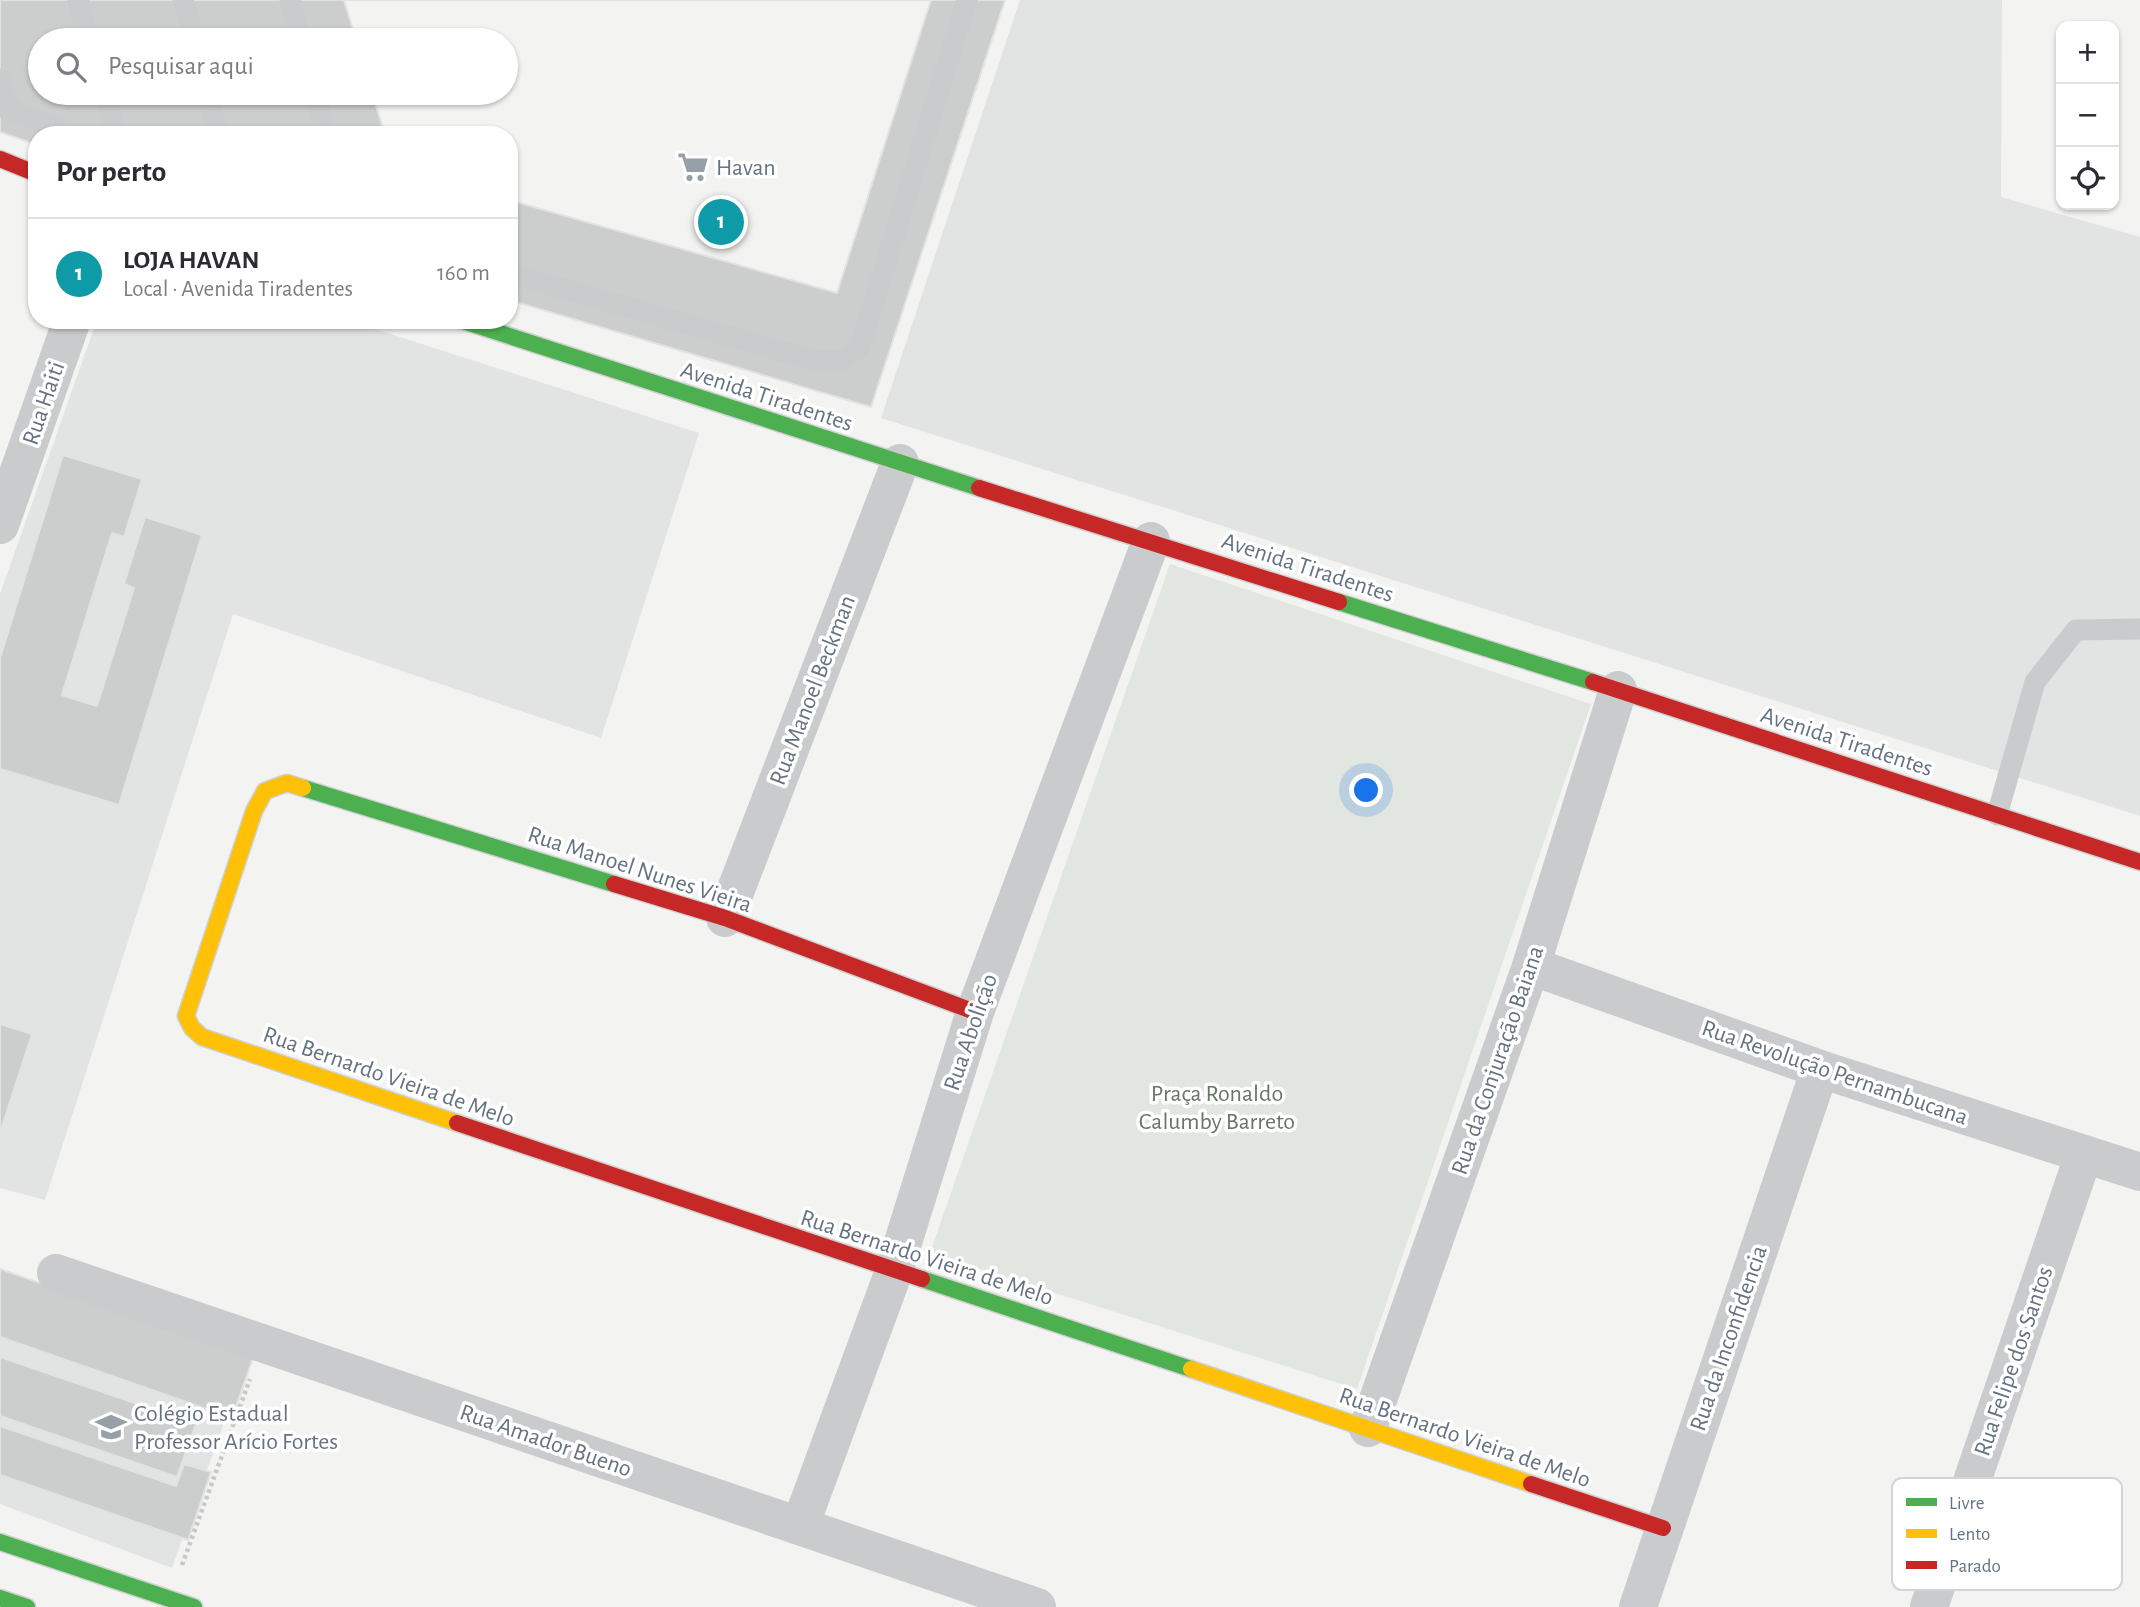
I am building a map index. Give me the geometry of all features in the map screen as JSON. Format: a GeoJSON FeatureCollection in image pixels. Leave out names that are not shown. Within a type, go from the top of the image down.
{"type":"FeatureCollection","features":[{"type":"Feature","properties":{"kind":"street"},"geometry":{"type":"LineString","coordinates":[[0,159],[28,170]]}},
{"type":"Feature","properties":{"kind":"street","name":"Rua Haiti"},"geometry":{"type":"LineString","coordinates":[[0,525],[69,329]]}},
{"type":"Feature","properties":{"kind":"street","name":"Avenida Tiradentes"},"geometry":{"type":"LineString","coordinates":[[488,329],[900,463],[1618,690],[2140,862]]}},
{"type":"Feature","properties":{"kind":"street","name":"Rua Manoel Beckman"},"geometry":{"type":"LineString","coordinates":[[725,918],[900,463]]}},
{"type":"Feature","properties":{"kind":"street","name":"Rua Abolição"},"geometry":{"type":"LineString","coordinates":[[800,1526],[894,1270],[975,1012],[1151,541]]}},
{"type":"Feature","properties":{"kind":"street","name":"Rua da Conjuração Baiana"},"geometry":{"type":"LineString","coordinates":[[1368,1428],[1531,966],[1618,690]]}},
{"type":"Feature","properties":{"kind":"street","name":"Rua Manoel Nunes Vieira"},"geometry":{"type":"LineString","coordinates":[[186,1016],[254,811],[265,791],[287,783],[725,918],[975,1012]]}},
{"type":"Feature","properties":{"kind":"street","name":"Rua Revolução Pernambucana"},"geometry":{"type":"LineString","coordinates":[[1531,966],[1820,1069],[2140,1172]]}},
{"type":"Feature","properties":{"kind":"street","name":"Rua Bernardo Vieira de Melo"},"geometry":{"type":"LineString","coordinates":[[186,1016],[192,1028],[202,1037],[1663,1528]]}},
{"type":"Feature","properties":{"kind":"street","name":"Rua da Inconfidencia"},"geometry":{"type":"LineString","coordinates":[[1638,1607],[1820,1069]]}},
{"type":"Feature","properties":{"kind":"street","name":"Rua Felipe dos Santos"},"geometry":{"type":"LineString","coordinates":[[1973,1478],[2084,1154]]}},
{"type":"Feature","properties":{"kind":"street","name":"Rua Amador Bueno"},"geometry":{"type":"LineString","coordinates":[[56,1273],[1037,1607]]}},
{"type":"Feature","properties":{"kind":"street"},"geometry":{"type":"LineString","coordinates":[[0,1542],[194,1607]]}},
{"type":"Feature","properties":{"kind":"street","name":"Rua Felipe dos Santos"},"geometry":{"type":"LineString","coordinates":[[1929,1607],[1935,1590]]}},
{"type":"Feature","properties":{"kind":"street"},"geometry":{"type":"LineString","coordinates":[[0,1598],[27,1607]]}},
{"type":"Feature","properties":{"kind":"lane"},"geometry":{"type":"LineString","coordinates":[[78,0],[86,28]]}},
{"type":"Feature","properties":{"kind":"lane"},"geometry":{"type":"LineString","coordinates":[[183,0],[191,28]]}},
{"type":"Feature","properties":{"kind":"lane"},"geometry":{"type":"LineString","coordinates":[[290,0],[298,28]]}},
{"type":"Feature","properties":{"kind":"lane"},"geometry":{"type":"LineString","coordinates":[[518,276],[816,361],[842,361],[860,347],[967,0]]}},
{"type":"Feature","properties":{"kind":"lane"},"geometry":{"type":"LineString","coordinates":[[0,79],[4,107],[53,126]]}},
{"type":"Feature","properties":{"kind":"lane"},"geometry":{"type":"LineString","coordinates":[[108,105],[114,126]]}},
{"type":"Feature","properties":{"kind":"lane"},"geometry":{"type":"LineString","coordinates":[[210,105],[216,126]]}},
{"type":"Feature","properties":{"kind":"lane"},"geometry":{"type":"LineString","coordinates":[[318,105],[324,126]]}},
{"type":"Feature","properties":{"kind":"lane"},"geometry":{"type":"LineString","coordinates":[[1997,815],[2035,682],[2076,630],[2140,629]]}},
{"type":"Feature","properties":{"kind":"path"},"geometry":{"type":"LineString","coordinates":[[170,1599],[264,1343]]}},
{"type":"Feature","properties":{"kind":"shaded area"},"geometry":{"type":"Polygon","coordinates":[[[1020,0],[2002,0],[2001,197],[2140,237],[2140,816],[881,418],[1020,0]]]}},
{"type":"Feature","properties":{"kind":"shaded area"},"geometry":{"type":"Polygon","coordinates":[[[94,329],[375,329],[699,433],[601,738],[233,614],[45,1200],[0,1188],[0,594],[94,329]]]}},
{"type":"Feature","properties":{"kind":"shaded area","name":"Colégio Estadual Professor Arício Fortes"},"geometry":{"type":"Polygon","coordinates":[[[0,1272],[250,1350],[172,1568],[0,1504],[0,1272]]]}},
{"type":"Feature","properties":{"kind":"green space","name":"Praça Ronaldo Calumby Barreto"},"geometry":{"type":"Polygon","coordinates":[[[1170,564],[1591,704],[1357,1389],[930,1253],[1170,564]]]}},
{"type":"Feature","properties":{"kind":"building"},"geometry":{"type":"Polygon","coordinates":[[[0,0],[1005,0],[871,407],[518,303],[518,126],[28,126],[28,142],[0,132],[0,0]]]}},
{"type":"Feature","properties":{"kind":"building","name":"Havan"},"geometry":{"type":"Polygon","coordinates":[[[344,0],[931,0],[837,293],[518,203],[518,126],[382,126],[376,105],[518,105],[518,28],[352,28],[344,0]]]}},
{"type":"Feature","properties":{"kind":"building"},"geometry":{"type":"Polygon","coordinates":[[[63,455],[142,479],[124,537],[112,533],[62,695],[97,706],[134,588],[124,584],[145,517],[202,535],[119,805],[0,769],[0,658],[63,455]]]}},
{"type":"Feature","properties":{"kind":"building"},"geometry":{"type":"Polygon","coordinates":[[[0,1024],[32,1034],[0,1133],[0,1024]]]}},
{"type":"Feature","properties":{"kind":"building"},"geometry":{"type":"Polygon","coordinates":[[[0,1269],[253,1358],[232,1418],[0,1337],[0,1269]]]}},
{"type":"Feature","properties":{"kind":"building"},"geometry":{"type":"Polygon","coordinates":[[[0,1357],[196,1424],[177,1477],[0,1416],[0,1357]]]}},
{"type":"Feature","properties":{"kind":"building"},"geometry":{"type":"Polygon","coordinates":[[[0,1426],[176,1486],[184,1464],[211,1472],[188,1540],[0,1475],[0,1426]]]}},
{"type":"Feature","properties":{"kind":"traffic: fast"},"geometry":{"type":"LineString","coordinates":[[488,329],[979,488]]}},
{"type":"Feature","properties":{"kind":"traffic: fast"},"geometry":{"type":"LineString","coordinates":[[1339,602],[1593,682]]}},
{"type":"Feature","properties":{"kind":"traffic: fast"},"geometry":{"type":"LineString","coordinates":[[303,788],[614,884]]}},
{"type":"Feature","properties":{"kind":"traffic: fast"},"geometry":{"type":"LineString","coordinates":[[922,1279],[1191,1369]]}},
{"type":"Feature","properties":{"kind":"traffic: fast"},"geometry":{"type":"LineString","coordinates":[[0,1542],[194,1607]]}},
{"type":"Feature","properties":{"kind":"traffic: fast"},"geometry":{"type":"LineString","coordinates":[[0,1598],[27,1607]]}},
{"type":"Feature","properties":{"kind":"traffic: slow"},"geometry":{"type":"LineString","coordinates":[[303,788],[287,783],[265,791],[254,811],[186,1016],[192,1028],[202,1037],[457,1123]]}},
{"type":"Feature","properties":{"kind":"traffic: slow"},"geometry":{"type":"LineString","coordinates":[[1191,1369],[1531,1484]]}},
{"type":"Feature","properties":{"kind":"traffic: jam"},"geometry":{"type":"LineString","coordinates":[[0,159],[28,170]]}},
{"type":"Feature","properties":{"kind":"traffic: jam"},"geometry":{"type":"LineString","coordinates":[[979,488],[1339,602]]}},
{"type":"Feature","properties":{"kind":"traffic: jam"},"geometry":{"type":"LineString","coordinates":[[1593,682],[2140,862]]}},
{"type":"Feature","properties":{"kind":"traffic: jam"},"geometry":{"type":"LineString","coordinates":[[614,884],[725,918],[975,1012]]}},
{"type":"Feature","properties":{"kind":"traffic: jam"},"geometry":{"type":"LineString","coordinates":[[457,1123],[922,1279]]}},
{"type":"Feature","properties":{"kind":"traffic: jam"},"geometry":{"type":"LineString","coordinates":[[1531,1484],[1663,1528]]}},
{"type":"Feature","properties":{"kind":"place","name":"Havan"},"geometry":{"type":"Point","coordinates":[693,167]}},
{"type":"Feature","properties":{"kind":"place","name":"LOJA HAVAN"},"geometry":{"type":"Point","coordinates":[721,222]}},
{"type":"Feature","properties":{"kind":"place","name":"Colégio Estadual Professor Arício Fortes"},"geometry":{"type":"Point","coordinates":[111,1427]}}]}
